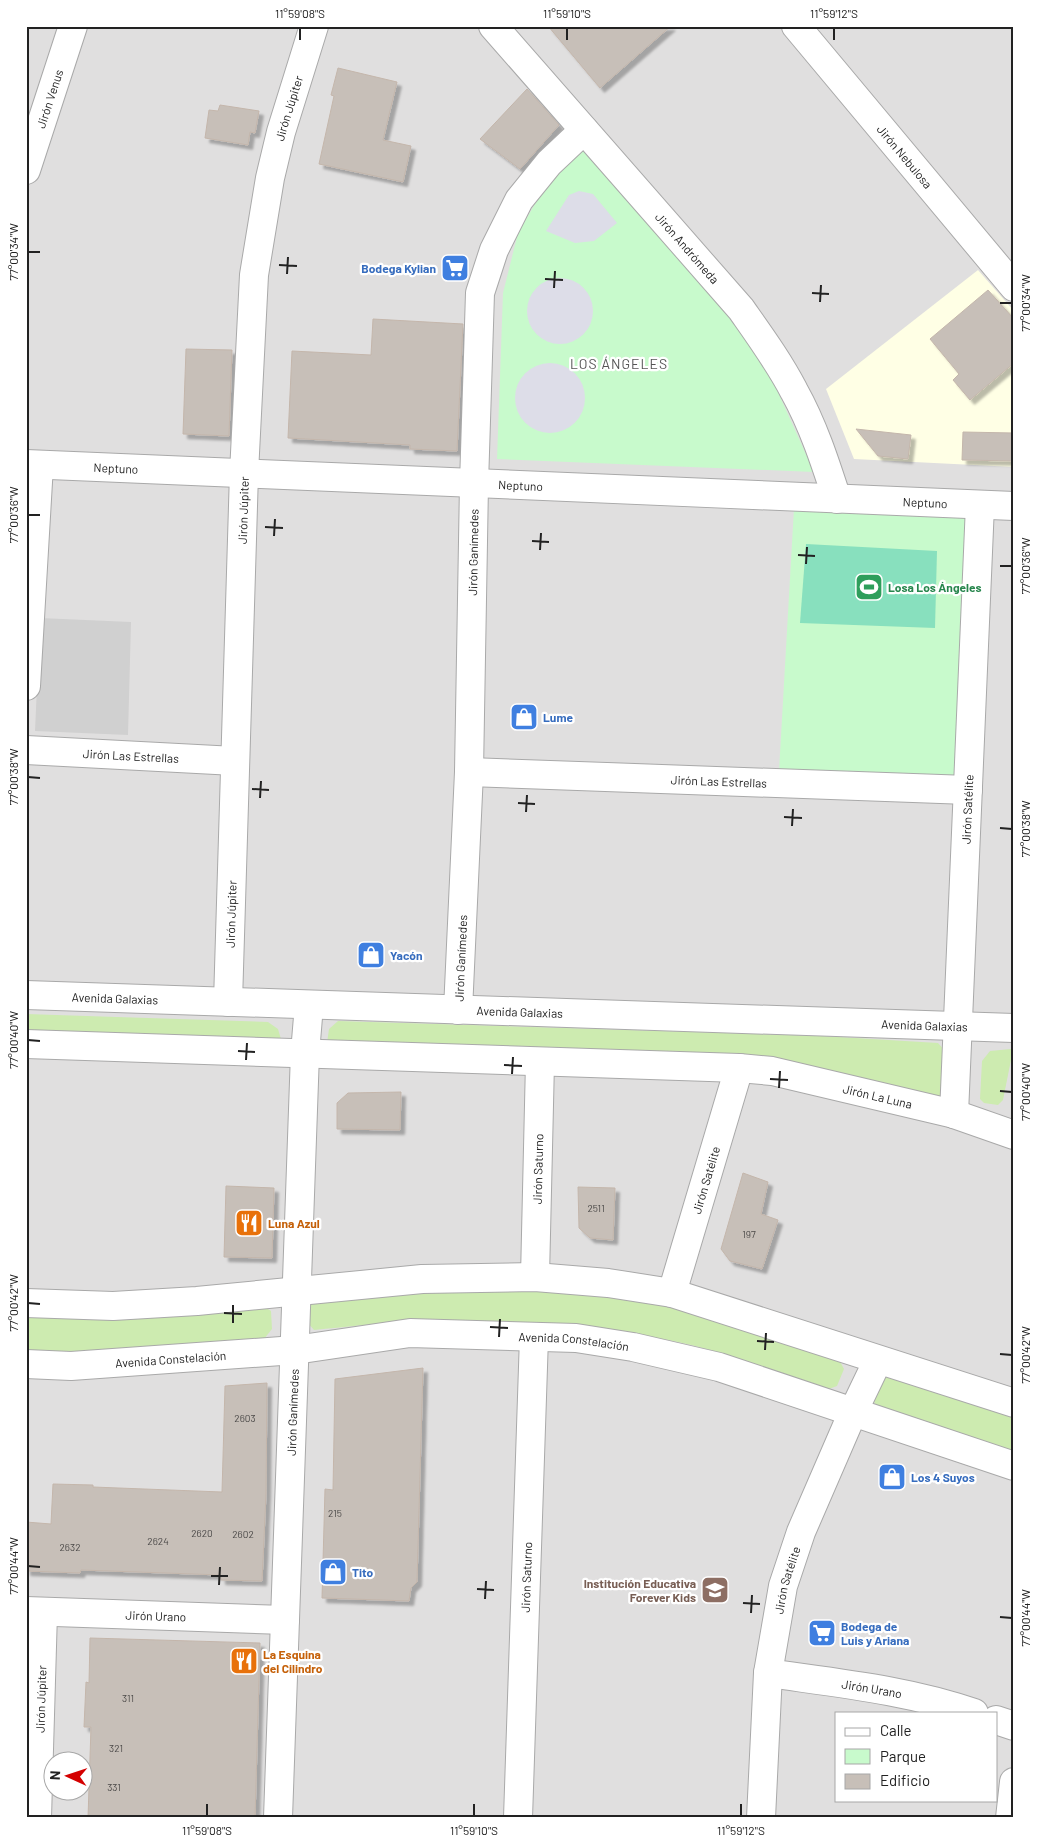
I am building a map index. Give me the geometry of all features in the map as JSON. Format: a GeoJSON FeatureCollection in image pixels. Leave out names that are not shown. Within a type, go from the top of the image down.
{"type":"FeatureCollection","features":[{"type":"Feature","properties":{"kind":"street","name":"Jirón Venus"},"geometry":{"type":"LineString","coordinates":[[26,170],[73,26]]}},
{"type":"Feature","properties":{"kind":"street","name":"Jirón Júpiter"},"geometry":{"type":"LineString","coordinates":[[228,1002],[244,473],[254,275],[270,178],[281,132],[314,26]]}},
{"type":"Feature","properties":{"kind":"street","name":"Jirón Andrómeda"},"geometry":{"type":"LineString","coordinates":[[493,26],[741,309],[770,350],[795,391],[822,451],[837,499]]}},
{"type":"Feature","properties":{"kind":"street","name":"Jirón Nebulosa"},"geometry":{"type":"LineString","coordinates":[[796,26],[1014,287]]}},
{"type":"Feature","properties":{"kind":"street","name":"Jirón Ganímedes"},"geometry":{"type":"LineString","coordinates":[[458,1010],[469,772],[474,484],[480,293],[494,250],[519,200],[549,163],[584,130]]}},
{"type":"Feature","properties":{"kind":"street","name":"Neptuno"},"geometry":{"type":"LineString","coordinates":[[33,464],[1014,506]]}},
{"type":"Feature","properties":{"kind":"street"},"geometry":{"type":"LineString","coordinates":[[26,686],[33,464]]}},
{"type":"Feature","properties":{"kind":"street","name":"Jirón Satélite"},"geometry":{"type":"LineString","coordinates":[[954,1114],[980,505]]}},
{"type":"Feature","properties":{"kind":"street","name":"Jirón Las Estrellas"},"geometry":{"type":"LineString","coordinates":[[26,750],[235,761]]}},
{"type":"Feature","properties":{"kind":"street","name":"Jirón Las Estrellas"},"geometry":{"type":"LineString","coordinates":[[469,772],[968,790]]}},
{"type":"Feature","properties":{"kind":"street","name":"Avenida Galaxias"},"geometry":{"type":"LineString","coordinates":[[26,995],[1014,1028]]}},
{"type":"Feature","properties":{"kind":"street","name":"Jirón Ganímedes"},"geometry":{"type":"LineString","coordinates":[[278,1818],[309,1005]]}},
{"type":"Feature","properties":{"kind":"street"},"geometry":{"type":"LineString","coordinates":[[26,1044],[739,1068]]}},
{"type":"Feature","properties":{"kind":"street","name":"Jirón Saturno"},"geometry":{"type":"LineString","coordinates":[[535,1277],[540,1062]]}},
{"type":"Feature","properties":{"kind":"street","name":"Jirón Satélite"},"geometry":{"type":"LineString","coordinates":[[672,1292],[739,1068]]}},
{"type":"Feature","properties":{"kind":"street","name":"Jirón La Luna"},"geometry":{"type":"LineString","coordinates":[[739,1068],[772,1071],[954,1114],[1014,1135]]}},
{"type":"Feature","properties":{"kind":"street"},"geometry":{"type":"LineString","coordinates":[[26,1303],[114,1306],[422,1280],[535,1277],[608,1283],[672,1292],[1014,1403]]}},
{"type":"Feature","properties":{"kind":"street","name":"Avenida Constelación"},"geometry":{"type":"LineString","coordinates":[[26,1364],[71,1366],[295,1350],[410,1333],[576,1338],[633,1347],[719,1367],[1014,1466]]}},
{"type":"Feature","properties":{"kind":"street","name":"Jirón Saturno"},"geometry":{"type":"LineString","coordinates":[[518,1818],[534,1337]]}},
{"type":"Feature","properties":{"kind":"street","name":"Jirón Satélite"},"geometry":{"type":"LineString","coordinates":[[761,1818],[768,1673],[783,1586],[801,1532],[853,1412],[878,1360]]}},
{"type":"Feature","properties":{"kind":"street","name":"Jirón Júpiter"},"geometry":{"type":"LineString","coordinates":[[35,1612],[37,1818]]}},
{"type":"Feature","properties":{"kind":"street","name":"Jirón Urano"},"geometry":{"type":"LineString","coordinates":[[35,1612],[285,1620]]}},
{"type":"Feature","properties":{"kind":"street","name":"Jirón Urano"},"geometry":{"type":"LineString","coordinates":[[768,1673],[848,1684],[942,1702],[971,1712]]}},
{"type":"Feature","properties":{"kind":"street"},"geometry":{"type":"LineString","coordinates":[[998,1721],[1014,1726]]}},
{"type":"Feature","properties":{"kind":"street"},"geometry":{"type":"LineString","coordinates":[[1010,1818],[1014,1782]]}},
{"type":"Feature","properties":{"kind":"shaded area"},"geometry":{"type":"Polygon","coordinates":[[[26,26],[1014,26],[1014,1818],[26,1818],[26,26]]]}},
{"type":"Feature","properties":{"kind":"shaded area"},"geometry":{"type":"Polygon","coordinates":[[[579,191],[593,194],[617,223],[594,241],[575,243],[546,231],[569,195],[579,191]]]}},
{"type":"Feature","properties":{"kind":"shaded area"},"geometry":{"type":"Polygon","coordinates":[[[978,270],[1014,311],[1014,467],[854,459],[826,389],[978,270]]]}},
{"type":"Feature","properties":{"kind":"shaded area"},"geometry":{"type":"Polygon","coordinates":[[[560,278],[572,281],[583,288],[590,299],[593,311],[590,323],[583,334],[572,341],[560,344],[548,341],[537,334],[530,323],[527,311],[530,299],[537,288],[548,281],[560,278]]]}},
{"type":"Feature","properties":{"kind":"shaded area"},"geometry":{"type":"Polygon","coordinates":[[[550,363],[563,366],[575,373],[582,385],[585,398],[582,411],[575,423],[563,430],[550,433],[537,430],[525,423],[518,411],[515,398],[518,385],[525,373],[537,366],[550,363]]]}},
{"type":"Feature","properties":{"kind":"shaded area"},"geometry":{"type":"Polygon","coordinates":[[[40,618],[131,622],[128,735],[35,731],[40,618]]]}},
{"type":"Feature","properties":{"kind":"green space"},"geometry":{"type":"Polygon","coordinates":[[[577,150],[588,153],[732,314],[768,370],[814,472],[497,459],[503,293],[518,233],[560,161],[577,150]]]}},
{"type":"Feature","properties":{"kind":"green space"},"geometry":{"type":"Polygon","coordinates":[[[794,508],[971,509],[957,781],[779,771],[794,508]]]}},
{"type":"Feature","properties":{"kind":"green space","name":"Losa Los Ángeles"},"geometry":{"type":"Polygon","coordinates":[[[806,544],[937,551],[935,628],[800,623],[806,544]]]}},
{"type":"Feature","properties":{"kind":"green space"},"geometry":{"type":"Polygon","coordinates":[[[26,1014],[268,1022],[278,1029],[281,1039],[26,1036],[26,1014]]]}},
{"type":"Feature","properties":{"kind":"green space"},"geometry":{"type":"Polygon","coordinates":[[[338,1021],[822,1036],[938,1043],[949,1055],[946,1095],[931,1100],[884,1093],[327,1043],[329,1029],[338,1021]]]}},
{"type":"Feature","properties":{"kind":"green space"},"geometry":{"type":"Polygon","coordinates":[[[1011,1049],[1012,1055],[1003,1100],[998,1105],[984,1103],[980,1099],[982,1061],[990,1051],[1011,1049]]]}},
{"type":"Feature","properties":{"kind":"green space"},"geometry":{"type":"Polygon","coordinates":[[[533,1288],[647,1297],[837,1356],[844,1369],[837,1386],[826,1390],[748,1362],[688,1344],[636,1334],[571,1326],[506,1322],[384,1323],[314,1330],[307,1322],[310,1304],[323,1297],[533,1288]]]}},
{"type":"Feature","properties":{"kind":"green space"},"geometry":{"type":"Polygon","coordinates":[[[262,1305],[271,1311],[272,1329],[264,1339],[105,1352],[26,1351],[26,1316],[262,1305]]]}},
{"type":"Feature","properties":{"kind":"green space"},"geometry":{"type":"Polygon","coordinates":[[[888,1373],[1014,1414],[1014,1453],[877,1406],[871,1398],[879,1380],[888,1373]]]}},
{"type":"Feature","properties":{"kind":"building"},"geometry":{"type":"Polygon","coordinates":[[[548,26],[671,26],[600,88],[548,26]]]}},
{"type":"Feature","properties":{"kind":"building"},"geometry":{"type":"Polygon","coordinates":[[[338,68],[397,82],[383,140],[411,146],[403,182],[319,164],[334,96],[331,95],[338,68]]]}},
{"type":"Feature","properties":{"kind":"building"},"geometry":{"type":"Polygon","coordinates":[[[527,89],[559,125],[520,169],[480,139],[527,89]]]}},
{"type":"Feature","properties":{"kind":"building"},"geometry":{"type":"Polygon","coordinates":[[[220,105],[259,111],[255,133],[250,132],[248,145],[205,138],[209,110],[218,111],[220,105]]]}},
{"type":"Feature","properties":{"kind":"building"},"geometry":{"type":"Polygon","coordinates":[[[988,290],[1014,319],[1014,363],[970,400],[953,380],[959,374],[930,339],[988,290]]]}},
{"type":"Feature","properties":{"kind":"building"},"geometry":{"type":"Polygon","coordinates":[[[373,319],[463,324],[457,451],[410,449],[410,445],[288,438],[292,351],[371,355],[373,319]]]}},
{"type":"Feature","properties":{"kind":"building"},"geometry":{"type":"Polygon","coordinates":[[[186,349],[232,350],[229,436],[183,434],[186,349]]]}},
{"type":"Feature","properties":{"kind":"building"},"geometry":{"type":"Polygon","coordinates":[[[856,429],[911,435],[908,459],[878,456],[856,429]]]}},
{"type":"Feature","properties":{"kind":"building"},"geometry":{"type":"Polygon","coordinates":[[[963,432],[1014,433],[1014,461],[962,460],[963,432]]]}},
{"type":"Feature","properties":{"kind":"building"},"geometry":{"type":"Polygon","coordinates":[[[401,1092],[400,1130],[337,1129],[337,1103],[348,1093],[401,1092]]]}},
{"type":"Feature","properties":{"kind":"building"},"geometry":{"type":"Polygon","coordinates":[[[743,1173],[768,1182],[761,1214],[778,1220],[762,1269],[730,1261],[721,1249],[743,1173]]]}},
{"type":"Feature","properties":{"kind":"building","name":"Luna Azul"},"geometry":{"type":"Polygon","coordinates":[[[226,1186],[274,1188],[272,1258],[224,1257],[226,1186]]]}},
{"type":"Feature","properties":{"kind":"building"},"geometry":{"type":"Polygon","coordinates":[[[578,1187],[615,1188],[613,1240],[590,1238],[579,1228],[578,1187]]]}},
{"type":"Feature","properties":{"kind":"building"},"geometry":{"type":"Polygon","coordinates":[[[423,1368],[417,1582],[411,1588],[409,1601],[322,1598],[325,1489],[333,1490],[335,1379],[423,1368]]]}},
{"type":"Feature","properties":{"kind":"building"},"geometry":{"type":"Polygon","coordinates":[[[267,1383],[266,1494],[262,1581],[221,1580],[221,1575],[81,1570],[80,1573],[26,1571],[26,1522],[51,1524],[53,1484],[222,1492],[225,1386],[267,1383]]]}},
{"type":"Feature","properties":{"kind":"building"},"geometry":{"type":"Polygon","coordinates":[[[90,1638],[260,1643],[255,1818],[88,1818],[89,1802],[92,1802],[91,1727],[84,1727],[86,1682],[89,1683],[90,1638]]]}},
{"type":"Feature","properties":{"kind":"place","name":"Bodega Kylian"},"geometry":{"type":"Point","coordinates":[455,268]}},
{"type":"Feature","properties":{"kind":"place","name":"Losa Los Ángeles"},"geometry":{"type":"Point","coordinates":[869,587]}},
{"type":"Feature","properties":{"kind":"place","name":"Lume"},"geometry":{"type":"Point","coordinates":[524,717]}},
{"type":"Feature","properties":{"kind":"place","name":"Yacón"},"geometry":{"type":"Point","coordinates":[371,955]}},
{"type":"Feature","properties":{"kind":"place","name":"Luna Azul"},"geometry":{"type":"Point","coordinates":[249,1223]}},
{"type":"Feature","properties":{"kind":"place","name":"Los 4 Suyos"},"geometry":{"type":"Point","coordinates":[892,1477]}},
{"type":"Feature","properties":{"kind":"place","name":"Tito"},"geometry":{"type":"Point","coordinates":[333,1572]}},
{"type":"Feature","properties":{"kind":"place","name":"Institución Educativa Forever Kids"},"geometry":{"type":"Point","coordinates":[715,1590]}},
{"type":"Feature","properties":{"kind":"place","name":"Bodega de Luis y Ariana"},"geometry":{"type":"Point","coordinates":[822,1633]}},
{"type":"Feature","properties":{"kind":"place","name":"La Esquina del Cilindro"},"geometry":{"type":"Point","coordinates":[244,1661]}},
{"type":"Feature","properties":{"kind":"district","name":"LOS ÁNGELES"},"geometry":{"type":"Point","coordinates":[619,363]}}]}
